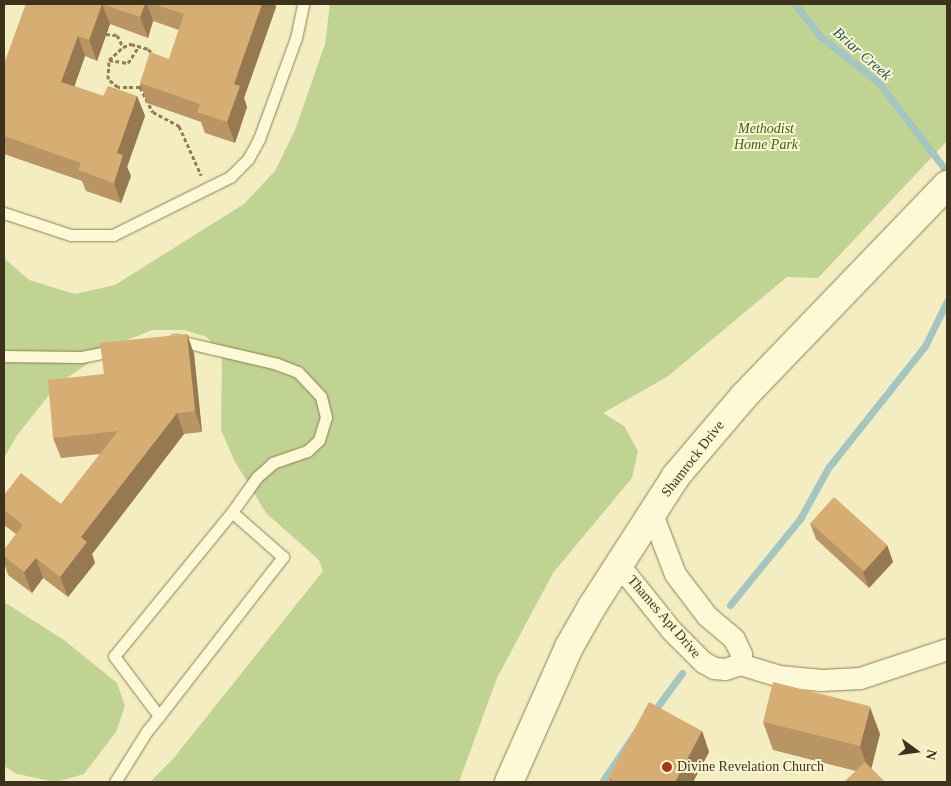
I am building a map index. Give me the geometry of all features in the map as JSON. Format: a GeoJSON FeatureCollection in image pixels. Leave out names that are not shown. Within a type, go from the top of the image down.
{"type":"FeatureCollection","features":[{"type":"Feature","properties":{"kind":"street","name":"Shamrock Drive"},"geometry":{"type":"LineString","coordinates":[[509,782],[569,647],[676,476],[744,396],[947,185]]}},
{"type":"Feature","properties":{"kind":"street"},"geometry":{"type":"LineString","coordinates":[[652,514],[674,574],[707,616],[734,639],[741,654],[740,664]]}},
{"type":"Feature","properties":{"kind":"street","name":"Thames Apt Drive"},"geometry":{"type":"LineString","coordinates":[[619,565],[671,630],[703,662],[714,668],[725,669],[740,664],[779,676],[821,680],[860,678],[947,649]]}},
{"type":"Feature","properties":{"kind":"lane"},"geometry":{"type":"LineString","coordinates":[[4,213],[71,235],[113,235],[230,177],[248,159],[260,139],[296,38],[303,4]]}},
{"type":"Feature","properties":{"kind":"lane"},"geometry":{"type":"LineString","coordinates":[[159,716],[114,656],[232,512],[257,477],[273,463],[307,451],[319,440],[326,417],[321,397],[298,372],[277,364],[184,340],[160,339]]}},
{"type":"Feature","properties":{"kind":"lane"},"geometry":{"type":"LineString","coordinates":[[4,356],[81,358],[108,354],[131,343]]}},
{"type":"Feature","properties":{"kind":"lane"},"geometry":{"type":"LineString","coordinates":[[115,782],[159,716],[283,557],[232,512]]}},
{"type":"Feature","properties":{"kind":"path"},"geometry":{"type":"LineString","coordinates":[[117,36],[122,29]]}},
{"type":"Feature","properties":{"kind":"path"},"geometry":{"type":"LineString","coordinates":[[106,34],[117,36]]}},
{"type":"Feature","properties":{"kind":"path"},"geometry":{"type":"LineString","coordinates":[[117,36],[122,47]]}},
{"type":"Feature","properties":{"kind":"path"},"geometry":{"type":"LineString","coordinates":[[109,60],[128,63],[139,46]]}},
{"type":"Feature","properties":{"kind":"path"},"geometry":{"type":"LineString","coordinates":[[139,46],[153,54],[154,70],[140,87],[117,86],[108,79],[109,60],[122,47],[139,46]]}},
{"type":"Feature","properties":{"kind":"path"},"geometry":{"type":"LineString","coordinates":[[154,70],[160,71]]}},
{"type":"Feature","properties":{"kind":"path"},"geometry":{"type":"LineString","coordinates":[[115,93],[117,86]]}},
{"type":"Feature","properties":{"kind":"path"},"geometry":{"type":"LineString","coordinates":[[140,87],[153,112],[179,126],[193,157]]}},
{"type":"Feature","properties":{"kind":"green space","name":"Methodist Home Park"},"geometry":{"type":"Polygon","coordinates":[[[330,4],[947,4],[947,141],[818,278],[787,277],[667,377],[603,413],[624,426],[638,451],[632,478],[553,573],[497,678],[459,782],[150,782],[173,759],[323,571],[319,560],[266,513],[234,460],[221,430],[222,356],[207,337],[184,330],[152,330],[113,346],[57,385],[18,434],[4,458],[4,258],[29,280],[75,294],[115,285],[244,204],[275,171],[295,130],[325,44],[330,4]]]}},
{"type":"Feature","properties":{"kind":"green space"},"geometry":{"type":"Polygon","coordinates":[[[4,602],[64,640],[117,683],[125,706],[116,732],[84,774],[56,782],[17,774],[4,766],[4,602]]]}},
{"type":"Feature","properties":{"kind":"building"},"geometry":{"type":"Polygon","coordinates":[[[26,4],[102,4],[89,40],[78,36],[61,82],[103,96],[108,86],[137,96],[117,153],[123,155],[114,183],[78,170],[81,163],[4,136],[4,61],[26,4]]]}},
{"type":"Feature","properties":{"kind":"building"},"geometry":{"type":"Polygon","coordinates":[[[102,4],[145,4],[140,17],[102,4]]]}},
{"type":"Feature","properties":{"kind":"building"},"geometry":{"type":"Polygon","coordinates":[[[154,4],[262,4],[234,84],[240,86],[227,122],[197,112],[200,104],[140,83],[150,52],[169,59],[184,14],[154,4]]]}},
{"type":"Feature","properties":{"kind":"building"},"geometry":{"type":"Polygon","coordinates":[[[187,334],[195,411],[177,413],[81,537],[87,542],[60,577],[36,558],[24,572],[4,556],[4,550],[23,525],[4,510],[4,495],[21,473],[61,504],[118,431],[53,438],[48,380],[104,374],[100,343],[187,334]]]}},
{"type":"Feature","properties":{"kind":"building"},"geometry":{"type":"Polygon","coordinates":[[[834,497],[888,545],[864,571],[811,523],[834,497]]]}},
{"type":"Feature","properties":{"kind":"building"},"geometry":{"type":"Polygon","coordinates":[[[773,682],[870,706],[860,746],[763,722],[773,682]]]}},
{"type":"Feature","properties":{"kind":"building"},"geometry":{"type":"Polygon","coordinates":[[[649,702],[702,731],[675,782],[616,782],[608,778],[649,702]]]}},
{"type":"Feature","properties":{"kind":"building"},"geometry":{"type":"Polygon","coordinates":[[[865,762],[885,782],[844,782],[865,762]]]}},
{"type":"Feature","properties":{"kind":"waterway","name":"Briar Creek"},"geometry":{"type":"LineString","coordinates":[[795,4],[820,36],[879,83],[947,172]]}},
{"type":"Feature","properties":{"kind":"waterway"},"geometry":{"type":"LineString","coordinates":[[730,605],[800,519],[828,468],[925,346],[947,301]]}},
{"type":"Feature","properties":{"kind":"waterway"},"geometry":{"type":"LineString","coordinates":[[652,714],[682,673]]}},
{"type":"Feature","properties":{"kind":"waterway"},"geometry":{"type":"LineString","coordinates":[[602,782],[635,733]]}},
{"type":"Feature","properties":{"kind":"place","name":"Divine Revelation Church"},"geometry":{"type":"Point","coordinates":[667,767]}}]}
